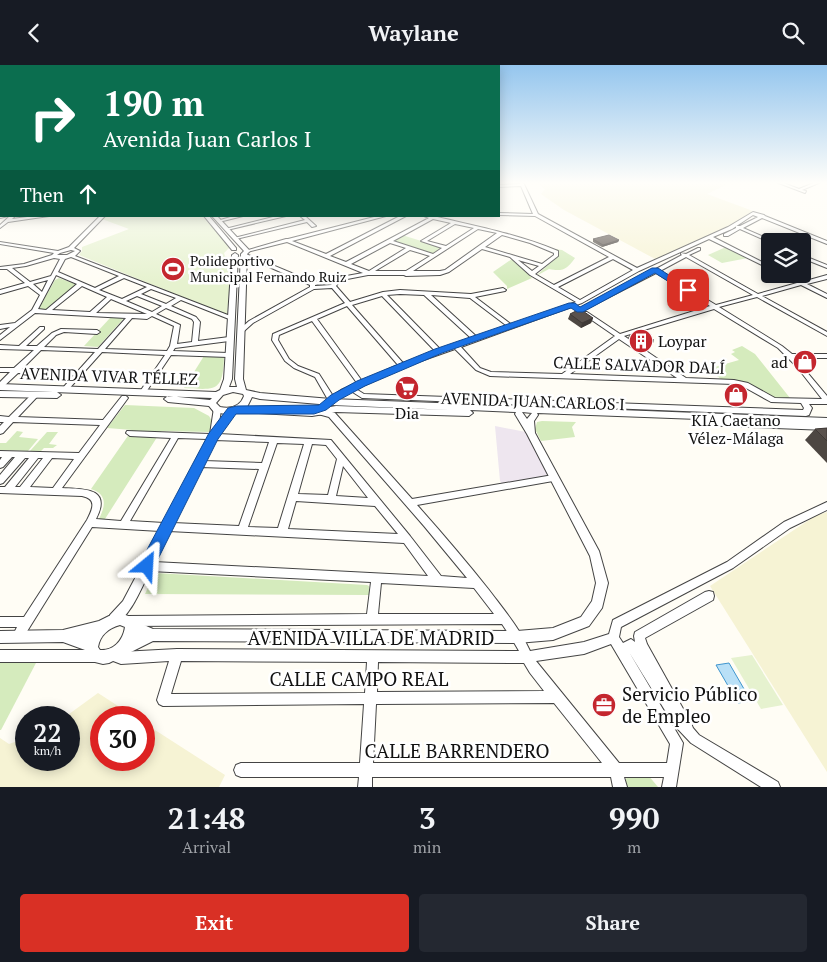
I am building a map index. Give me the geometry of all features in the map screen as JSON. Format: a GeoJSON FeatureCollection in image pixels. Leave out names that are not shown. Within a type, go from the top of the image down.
{"type":"FeatureCollection","features":[{"type":"Feature","properties":{"kind":"street"},"geometry":{"type":"LineString","coordinates":[[537,216],[637,270]]}},
{"type":"Feature","properties":{"kind":"street"},"geometry":{"type":"LineString","coordinates":[[712,239],[749,216]]}},
{"type":"Feature","properties":{"kind":"street"},"geometry":{"type":"LineString","coordinates":[[580,310],[682,254],[712,239],[741,228],[763,216],[827,243]]}},
{"type":"Feature","properties":{"kind":"street"},"geometry":{"type":"LineString","coordinates":[[0,217],[8,219],[34,217]]}},
{"type":"Feature","properties":{"kind":"street"},"geometry":{"type":"LineString","coordinates":[[0,268],[9,268],[71,248],[102,217]]}},
{"type":"Feature","properties":{"kind":"street"},"geometry":{"type":"LineString","coordinates":[[207,217],[235,252],[228,381],[217,400],[213,436]]}},
{"type":"Feature","properties":{"kind":"street"},"geometry":{"type":"LineString","coordinates":[[116,653],[130,635],[124,621],[127,605],[199,463],[213,436],[235,410],[247,400],[239,379],[244,253],[236,238],[215,217]]}},
{"type":"Feature","properties":{"kind":"street"},"geometry":{"type":"LineString","coordinates":[[219,221],[236,217]]}},
{"type":"Feature","properties":{"kind":"street"},"geometry":{"type":"LineString","coordinates":[[227,229],[280,217]]}},
{"type":"Feature","properties":{"kind":"street"},"geometry":{"type":"LineString","coordinates":[[303,217],[314,225]]}},
{"type":"Feature","properties":{"kind":"street"},"geometry":{"type":"LineString","coordinates":[[244,253],[284,240],[372,217]]}},
{"type":"Feature","properties":{"kind":"street"},"geometry":{"type":"LineString","coordinates":[[284,240],[380,217]]}},
{"type":"Feature","properties":{"kind":"street"},"geometry":{"type":"LineString","coordinates":[[326,256],[402,217]]}},
{"type":"Feature","properties":{"kind":"street"},"geometry":{"type":"LineString","coordinates":[[350,266],[429,217],[501,233],[532,242],[556,252],[556,255],[532,275]]}},
{"type":"Feature","properties":{"kind":"street"},"geometry":{"type":"LineString","coordinates":[[0,227],[8,219]]}},
{"type":"Feature","properties":{"kind":"street"},"geometry":{"type":"LineString","coordinates":[[236,238],[308,221]]}},
{"type":"Feature","properties":{"kind":"street"},"geometry":{"type":"LineString","coordinates":[[446,248],[423,241],[454,223]]}},
{"type":"Feature","properties":{"kind":"street"},"geometry":{"type":"LineString","coordinates":[[733,225],[761,237]]}},
{"type":"Feature","properties":{"kind":"street"},"geometry":{"type":"LineString","coordinates":[[406,274],[477,228]]}},
{"type":"Feature","properties":{"kind":"street"},"geometry":{"type":"LineString","coordinates":[[241,331],[313,286],[369,273],[432,274],[447,271],[501,233]]}},
{"type":"Feature","properties":{"kind":"street"},"geometry":{"type":"LineString","coordinates":[[712,239],[761,264]]}},
{"type":"Feature","properties":{"kind":"street"},"geometry":{"type":"LineString","coordinates":[[284,240],[369,273]]}},
{"type":"Feature","properties":{"kind":"street"},"geometry":{"type":"LineString","coordinates":[[389,241],[432,256]]}},
{"type":"Feature","properties":{"kind":"street"},"geometry":{"type":"LineString","coordinates":[[0,243],[56,254],[63,258],[72,256],[78,251],[71,248]]}},
{"type":"Feature","properties":{"kind":"street"},"geometry":{"type":"LineString","coordinates":[[481,247],[543,266]]}},
{"type":"Feature","properties":{"kind":"street"},"geometry":{"type":"LineString","coordinates":[[369,273],[410,249]]}},
{"type":"Feature","properties":{"kind":"street"},"geometry":{"type":"LineString","coordinates":[[235,252],[244,253],[313,286]]}},
{"type":"Feature","properties":{"kind":"street"},"geometry":{"type":"LineString","coordinates":[[284,411],[323,408],[330,399],[402,366],[439,351],[580,302],[637,270],[682,254],[827,334]]}},
{"type":"Feature","properties":{"kind":"street"},"geometry":{"type":"LineString","coordinates":[[72,256],[231,318]]}},
{"type":"Feature","properties":{"kind":"street"},"geometry":{"type":"LineString","coordinates":[[512,257],[532,275],[580,302]]}},
{"type":"Feature","properties":{"kind":"street"},"geometry":{"type":"LineString","coordinates":[[554,287],[612,257]]}},
{"type":"Feature","properties":{"kind":"street"},"geometry":{"type":"LineString","coordinates":[[0,339],[34,311],[63,258]]}},
{"type":"Feature","properties":{"kind":"street"},"geometry":{"type":"LineString","coordinates":[[811,260],[827,267]]}},
{"type":"Feature","properties":{"kind":"street"},"geometry":{"type":"LineString","coordinates":[[350,266],[354,271],[350,276]]}},
{"type":"Feature","properties":{"kind":"street"},"geometry":{"type":"LineString","coordinates":[[9,268],[43,295]]}},
{"type":"Feature","properties":{"kind":"street"},"geometry":{"type":"LineString","coordinates":[[655,270],[791,356],[795,364],[827,402]]}},
{"type":"Feature","properties":{"kind":"street"},"geometry":{"type":"LineString","coordinates":[[0,292],[54,275],[81,284],[177,325],[171,349],[142,393]]}},
{"type":"Feature","properties":{"kind":"street"},"geometry":{"type":"LineString","coordinates":[[95,290],[124,276]]}},
{"type":"Feature","properties":{"kind":"street"},"geometry":{"type":"LineString","coordinates":[[565,375],[619,336],[714,307],[827,277]]}},
{"type":"Feature","properties":{"kind":"street"},"geometry":{"type":"LineString","coordinates":[[332,283],[402,366]]}},
{"type":"Feature","properties":{"kind":"street"},"geometry":{"type":"LineString","coordinates":[[48,311],[81,284]]}},
{"type":"Feature","properties":{"kind":"street"},"geometry":{"type":"LineString","coordinates":[[802,284],[827,296]]}},
{"type":"Feature","properties":{"kind":"street"},"geometry":{"type":"LineString","coordinates":[[121,302],[151,287]]}},
{"type":"Feature","properties":{"kind":"street"},"geometry":{"type":"LineString","coordinates":[[330,399],[316,376],[296,367],[287,360],[275,339],[276,334],[348,304],[383,294],[424,293],[471,296],[503,290]]}},
{"type":"Feature","properties":{"kind":"street"},"geometry":{"type":"LineString","coordinates":[[424,293],[476,339]]}},
{"type":"Feature","properties":{"kind":"street"},"geometry":{"type":"LineString","coordinates":[[137,294],[194,318],[197,323],[195,343]]}},
{"type":"Feature","properties":{"kind":"street"},"geometry":{"type":"LineString","coordinates":[[383,294],[439,351]]}},
{"type":"Feature","properties":{"kind":"street"},"geometry":{"type":"LineString","coordinates":[[471,296],[511,327]]}},
{"type":"Feature","properties":{"kind":"street"},"geometry":{"type":"LineString","coordinates":[[91,314],[110,297]]}},
{"type":"Feature","properties":{"kind":"street"},"geometry":{"type":"LineString","coordinates":[[34,311],[147,317],[180,298]]}},
{"type":"Feature","properties":{"kind":"street"},"geometry":{"type":"LineString","coordinates":[[572,305],[683,379]]}},
{"type":"Feature","properties":{"kind":"street"},"geometry":{"type":"LineString","coordinates":[[65,389],[138,309]]}},
{"type":"Feature","properties":{"kind":"street"},"geometry":{"type":"LineString","coordinates":[[313,318],[361,384]]}},
{"type":"Feature","properties":{"kind":"street"},"geometry":{"type":"LineString","coordinates":[[241,322],[251,323]]}},
{"type":"Feature","properties":{"kind":"street"},"geometry":{"type":"LineString","coordinates":[[0,327],[17,325]]}},
{"type":"Feature","properties":{"kind":"street"},"geometry":{"type":"LineString","coordinates":[[20,348],[42,328]]}},
{"type":"Feature","properties":{"kind":"street"},"geometry":{"type":"LineString","coordinates":[[0,386],[54,334],[63,330],[97,331]]}},
{"type":"Feature","properties":{"kind":"street"},"geometry":{"type":"LineString","coordinates":[[171,349],[195,343],[229,339]]}},
{"type":"Feature","properties":{"kind":"street","name":"CALLE SALVADOR DALÍ"},"geometry":{"type":"LineString","coordinates":[[456,346],[478,369],[490,374],[683,379],[740,383],[774,400],[827,402]]}},
{"type":"Feature","properties":{"kind":"street"},"geometry":{"type":"LineString","coordinates":[[0,347],[100,350],[171,349],[228,355]]}},
{"type":"Feature","properties":{"kind":"street"},"geometry":{"type":"LineString","coordinates":[[791,356],[827,356]]}},
{"type":"Feature","properties":{"kind":"street"},"geometry":{"type":"LineString","coordinates":[[0,370],[79,373]]}},
{"type":"Feature","properties":{"kind":"street","name":"AVENIDA VIVAR TÉLLEZ"},"geometry":{"type":"LineString","coordinates":[[0,386],[142,393],[217,400]]}},
{"type":"Feature","properties":{"kind":"street","name":"AVENIDA JUAN CARLOS I"},"geometry":{"type":"LineString","coordinates":[[827,421],[349,402],[330,399],[320,401],[260,396],[233,389],[217,400],[235,410],[321,412],[336,409],[519,414],[827,427]]}},
{"type":"Feature","properties":{"kind":"street"},"geometry":{"type":"LineString","coordinates":[[347,391],[362,396],[806,413],[808,410],[804,402]]}},
{"type":"Feature","properties":{"kind":"street"},"geometry":{"type":"LineString","coordinates":[[347,391],[349,402]]}},
{"type":"Feature","properties":{"kind":"street","name":"AVENIDA VIVAR TÉLLEZ"},"geometry":{"type":"LineString","coordinates":[[0,394],[217,400]]}},
{"type":"Feature","properties":{"kind":"street"},"geometry":{"type":"LineString","coordinates":[[0,431],[34,396]]}},
{"type":"Feature","properties":{"kind":"street"},"geometry":{"type":"LineString","coordinates":[[55,491],[124,398]]}},
{"type":"Feature","properties":{"kind":"street"},"geometry":{"type":"LineString","coordinates":[[321,412],[332,415],[477,583],[518,637],[525,657],[555,697],[615,769],[620,787]]}},
{"type":"Feature","properties":{"kind":"street"},"geometry":{"type":"LineString","coordinates":[[0,637],[63,637],[124,621],[153,635],[518,637],[554,634],[585,622],[598,604],[602,583],[595,555],[531,433],[519,414]]}},
{"type":"Feature","properties":{"kind":"street"},"geometry":{"type":"LineString","coordinates":[[531,433],[530,421],[534,415]]}},
{"type":"Feature","properties":{"kind":"street"},"geometry":{"type":"LineString","coordinates":[[0,419],[105,423]]}},
{"type":"Feature","properties":{"kind":"street"},"geometry":{"type":"LineString","coordinates":[[130,433],[328,442],[407,539],[438,581]]}},
{"type":"Feature","properties":{"kind":"street"},"geometry":{"type":"LineString","coordinates":[[124,524],[176,435]]}},
{"type":"Feature","properties":{"kind":"street"},"geometry":{"type":"LineString","coordinates":[[242,530],[274,439]]}},
{"type":"Feature","properties":{"kind":"street"},"geometry":{"type":"LineString","coordinates":[[282,532],[309,441]]}},
{"type":"Feature","properties":{"kind":"street"},"geometry":{"type":"LineString","coordinates":[[0,454],[81,456]]}},
{"type":"Feature","properties":{"kind":"street"},"geometry":{"type":"LineString","coordinates":[[0,465],[10,454]]}},
{"type":"Feature","properties":{"kind":"street"},"geometry":{"type":"LineString","coordinates":[[0,481],[23,454]]}},
{"type":"Feature","properties":{"kind":"street"},"geometry":{"type":"LineString","coordinates":[[4,490],[36,455]]}},
{"type":"Feature","properties":{"kind":"street"},"geometry":{"type":"LineString","coordinates":[[22,491],[50,455]]}},
{"type":"Feature","properties":{"kind":"street"},"geometry":{"type":"LineString","coordinates":[[330,499],[341,458]]}},
{"type":"Feature","properties":{"kind":"street"},"geometry":{"type":"LineString","coordinates":[[199,463],[264,466]]}},
{"type":"Feature","properties":{"kind":"street"},"geometry":{"type":"LineString","coordinates":[[409,503],[554,478]]}},
{"type":"Feature","properties":{"kind":"street"},"geometry":{"type":"LineString","coordinates":[[4,490],[91,494],[96,500],[97,509],[17,637]]}},
{"type":"Feature","properties":{"kind":"street"},"geometry":{"type":"LineString","coordinates":[[293,497],[377,502]]}},
{"type":"Feature","properties":{"kind":"street"},"geometry":{"type":"LineString","coordinates":[[669,787],[677,743],[613,638],[617,624],[730,565],[787,525],[827,506]]}},
{"type":"Feature","properties":{"kind":"street"},"geometry":{"type":"LineString","coordinates":[[90,523],[407,539]]}},
{"type":"Feature","properties":{"kind":"street"},"geometry":{"type":"LineString","coordinates":[[147,566],[477,583]]}},
{"type":"Feature","properties":{"kind":"street"},"geometry":{"type":"LineString","coordinates":[[372,620],[377,578]]}},
{"type":"Feature","properties":{"kind":"street"},"geometry":{"type":"LineString","coordinates":[[694,739],[642,646],[640,636],[709,596]]}},
{"type":"Feature","properties":{"kind":"street","name":"AVENIDA VILLA DE MADRID"},"geometry":{"type":"LineString","coordinates":[[124,621],[503,619]]}},
{"type":"Feature","properties":{"kind":"street"},"geometry":{"type":"LineString","coordinates":[[0,622],[26,622]]}},
{"type":"Feature","properties":{"kind":"street"},"geometry":{"type":"LineString","coordinates":[[93,651],[93,637],[102,627]]}},
{"type":"Feature","properties":{"kind":"street"},"geometry":{"type":"LineString","coordinates":[[63,637],[105,657],[153,635]]}},
{"type":"Feature","properties":{"kind":"street","name":"AVENIDA VILLA DE MADRID"},"geometry":{"type":"LineString","coordinates":[[116,653],[121,658],[177,655],[525,657],[584,648],[613,638]]}},
{"type":"Feature","properties":{"kind":"street"},"geometry":{"type":"LineString","coordinates":[[621,650],[631,645],[678,721],[694,739],[773,787]]}},
{"type":"Feature","properties":{"kind":"street"},"geometry":{"type":"LineString","coordinates":[[0,656],[93,651]]}},
{"type":"Feature","properties":{"kind":"street","name":"CALLE CAMPO REAL"},"geometry":{"type":"LineString","coordinates":[[177,655],[163,700],[555,697]]}},
{"type":"Feature","properties":{"kind":"street"},"geometry":{"type":"LineString","coordinates":[[366,787],[373,657]]}},
{"type":"Feature","properties":{"kind":"street","name":"CALLE BARRENDERO"},"geometry":{"type":"LineString","coordinates":[[241,771],[672,770]]}},
{"type":"Feature","properties":{"kind":"shaded area"},"geometry":{"type":"Polygon","coordinates":[[[575,216],[746,216],[731,225],[657,260],[575,216]]]}},
{"type":"Feature","properties":{"kind":"shaded area"},"geometry":{"type":"Polygon","coordinates":[[[495,426],[526,432],[548,473],[545,477],[502,484],[500,481],[495,426]]]}},
{"type":"Feature","properties":{"kind":"shaded area"},"geometry":{"type":"Polygon","coordinates":[[[827,512],[827,772],[710,586],[815,516],[827,512]]]}},
{"type":"Feature","properties":{"kind":"shaded area"},"geometry":{"type":"Polygon","coordinates":[[[98,693],[118,706],[90,706],[90,771],[155,771],[155,730],[225,775],[219,787],[0,787],[0,738],[9,744],[15,742],[15,771],[80,771],[80,706],[98,693]]]}},
{"type":"Feature","properties":{"kind":"green space","name":"Polideportivo Municipal Fernando Ruiz"},"geometry":{"type":"Polygon","coordinates":[[[105,217],[203,217],[230,247],[224,253],[225,256],[232,259],[227,315],[79,255],[82,247],[129,229],[102,219],[105,217]]]}},
{"type":"Feature","properties":{"kind":"green space"},"geometry":{"type":"Polygon","coordinates":[[[402,235],[444,248],[432,256],[391,241],[402,235]]]}},
{"type":"Feature","properties":{"kind":"green space"},"geometry":{"type":"Polygon","coordinates":[[[726,247],[748,258],[722,263],[708,255],[726,247]]]}},
{"type":"Feature","properties":{"kind":"green space"},"geometry":{"type":"Polygon","coordinates":[[[554,249],[562,250],[575,258],[564,269],[549,269],[536,276],[559,255],[554,249]]]}},
{"type":"Feature","properties":{"kind":"green space"},"geometry":{"type":"Polygon","coordinates":[[[512,259],[532,278],[507,289],[507,286],[493,272],[512,259]]]}},
{"type":"Feature","properties":{"kind":"green space"},"geometry":{"type":"Polygon","coordinates":[[[59,278],[78,285],[47,310],[38,310],[55,280],[59,278]]]}},
{"type":"Feature","properties":{"kind":"green space"},"geometry":{"type":"Polygon","coordinates":[[[111,317],[124,318],[98,347],[84,346],[111,317]]]}},
{"type":"Feature","properties":{"kind":"green space"},"geometry":{"type":"Polygon","coordinates":[[[742,346],[755,354],[790,398],[775,398],[737,380],[721,379],[708,369],[739,360],[731,354],[735,352],[732,350],[742,346]]]}},
{"type":"Feature","properties":{"kind":"green space"},"geometry":{"type":"Polygon","coordinates":[[[204,356],[224,357],[222,377],[219,383],[216,386],[204,389],[184,388],[204,356]]]}},
{"type":"Feature","properties":{"kind":"green space"},"geometry":{"type":"Polygon","coordinates":[[[125,405],[194,408],[209,416],[213,423],[209,432],[161,431],[105,519],[99,519],[104,501],[100,494],[91,489],[132,430],[107,428],[125,405]]]}},
{"type":"Feature","properties":{"kind":"green space"},"geometry":{"type":"Polygon","coordinates":[[[537,422],[576,422],[572,427],[575,437],[541,441],[535,429],[537,422]]]}},
{"type":"Feature","properties":{"kind":"green space"},"geometry":{"type":"Polygon","coordinates":[[[17,431],[23,432],[19,437],[38,439],[28,451],[0,450],[0,443],[6,443],[17,431]]]}},
{"type":"Feature","properties":{"kind":"green space"},"geometry":{"type":"Polygon","coordinates":[[[47,432],[58,432],[49,444],[57,445],[53,448],[44,448],[41,451],[30,451],[47,432]]]}},
{"type":"Feature","properties":{"kind":"green space"},"geometry":{"type":"Polygon","coordinates":[[[155,573],[367,585],[369,586],[369,595],[145,594],[155,573]]]}},
{"type":"Feature","properties":{"kind":"green space"},"geometry":{"type":"Polygon","coordinates":[[[752,655],[783,705],[761,709],[731,658],[752,655]]]}},
{"type":"Feature","properties":{"kind":"green space"},"geometry":{"type":"Polygon","coordinates":[[[0,661],[37,661],[1,730],[0,730],[0,661]]]}},
{"type":"Feature","properties":{"kind":"green space"},"geometry":{"type":"Polygon","coordinates":[[[628,774],[648,775],[658,787],[623,787],[628,774]]]}},
{"type":"Feature","properties":{"kind":"water"},"geometry":{"type":"Polygon","coordinates":[[[729,663],[751,701],[738,703],[716,665],[729,663]]]}},
{"type":"Feature","properties":{"kind":"building"},"geometry":{"type":"Polygon","coordinates":[[[609,235],[619,240],[603,245],[593,239],[609,235]]]}},
{"type":"Feature","properties":{"kind":"building"},"geometry":{"type":"Polygon","coordinates":[[[580,309],[593,318],[582,323],[570,314],[580,309]]]}},
{"type":"Feature","properties":{"kind":"building"},"geometry":{"type":"Polygon","coordinates":[[[642,332],[654,340],[643,344],[629,336],[642,332]]]}},
{"type":"Feature","properties":{"kind":"building"},"geometry":{"type":"Polygon","coordinates":[[[827,428],[827,441],[815,429],[827,428]]]}},
{"type":"Feature","properties":{"kind":"place","name":"Polideportivo Municipal Fernando Ruiz"},"geometry":{"type":"Point","coordinates":[173,269]}},
{"type":"Feature","properties":{"kind":"place","name":"Loypar"},"geometry":{"type":"Point","coordinates":[641,341]}},
{"type":"Feature","properties":{"kind":"place","name":"ad"},"geometry":{"type":"Point","coordinates":[805,362]}},
{"type":"Feature","properties":{"kind":"place","name":"Dia"},"geometry":{"type":"Point","coordinates":[407,388]}},
{"type":"Feature","properties":{"kind":"place","name":"KIA Caetano Vélez-Málaga"},"geometry":{"type":"Point","coordinates":[736,395]}},
{"type":"Feature","properties":{"kind":"place","name":"Servicio Público de Empleo"},"geometry":{"type":"Point","coordinates":[604,705]}},
{"type":"Feature","properties":{"kind":"route"},"geometry":{"type":"LineString","coordinates":[[147,566],[213,436],[232,411],[237,409],[284,411],[323,408],[335,397],[402,366],[439,351],[572,305],[580,310],[655,270],[688,290]]}}]}
